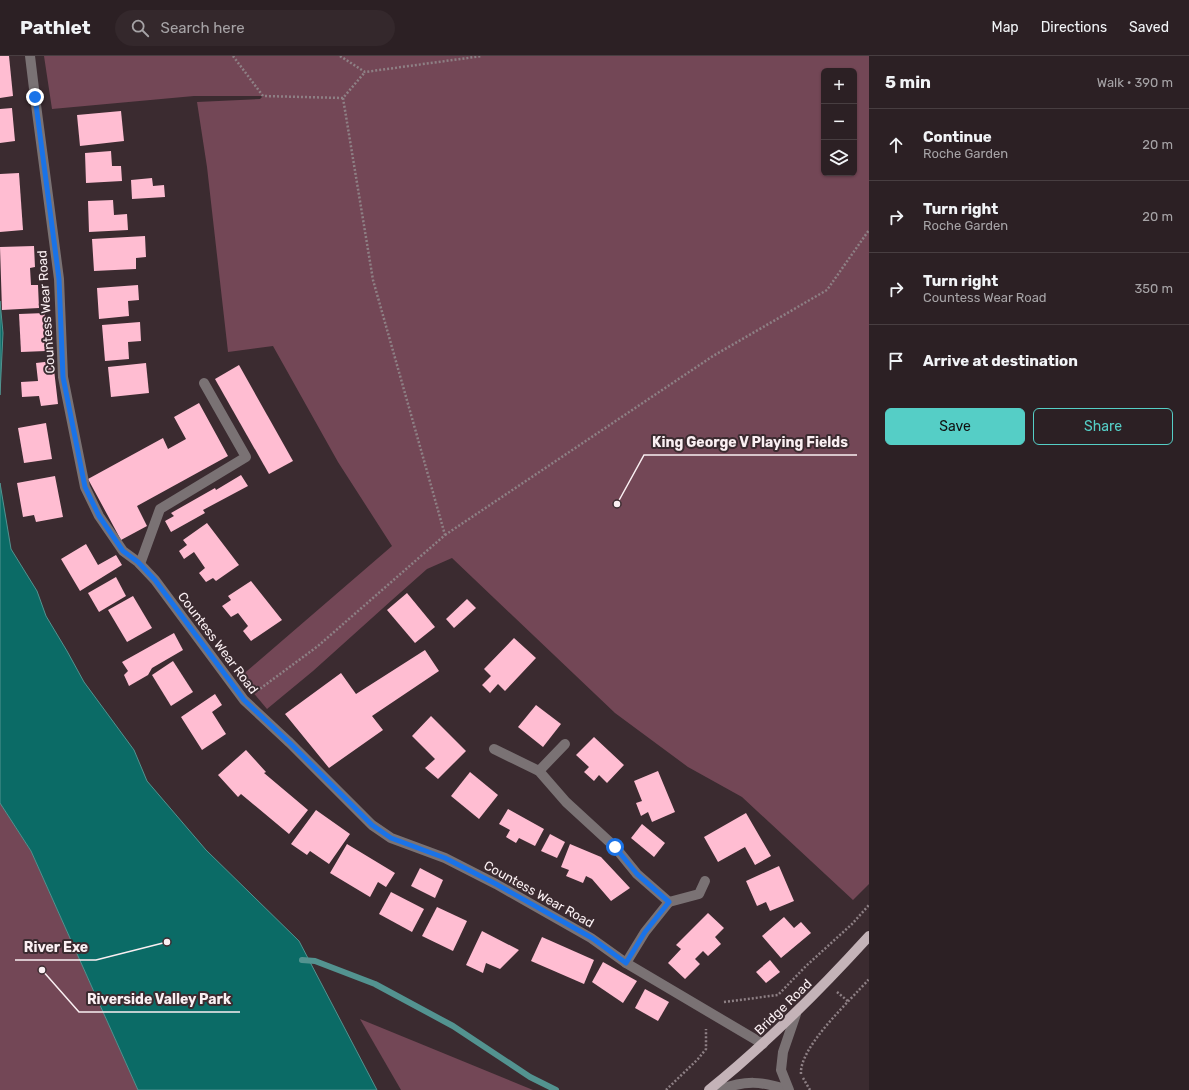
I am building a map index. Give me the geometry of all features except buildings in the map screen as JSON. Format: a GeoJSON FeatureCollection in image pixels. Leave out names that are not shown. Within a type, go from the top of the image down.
{"type":"FeatureCollection","features":[{"type":"Feature","properties":{"kind":"main road","name":"Bridge Road"},"geometry":{"type":"LineString","coordinates":[[709,1090],[796,1014],[826,984],[869,936]]}},
{"type":"Feature","properties":{"kind":"street","name":"Countess Wear Road"},"geometry":{"type":"LineString","coordinates":[[30,56],[59,279],[63,377],[85,487],[99,516],[123,551],[140,564],[155,580],[244,700],[290,743],[372,825],[391,838],[445,858],[496,884],[592,938],[626,963],[763,1044]]}},
{"type":"Feature","properties":{"kind":"street"},"geometry":{"type":"LineString","coordinates":[[140,564],[160,509],[246,457],[204,383]]}},
{"type":"Feature","properties":{"kind":"street"},"geometry":{"type":"LineString","coordinates":[[539,771],[565,744]]}},
{"type":"Feature","properties":{"kind":"street"},"geometry":{"type":"LineString","coordinates":[[494,748],[539,771],[566,802],[615,847],[637,874],[669,902]]}},
{"type":"Feature","properties":{"kind":"street"},"geometry":{"type":"LineString","coordinates":[[626,963],[645,932],[669,902],[699,894],[705,881]]}},
{"type":"Feature","properties":{"kind":"street"},"geometry":{"type":"LineString","coordinates":[[789,1090],[781,1070],[783,1052],[796,1014]]}},
{"type":"Feature","properties":{"kind":"street"},"geometry":{"type":"LineString","coordinates":[[719,1090],[732,1085],[758,1082],[789,1090]]}},
{"type":"Feature","properties":{"kind":"path"},"geometry":{"type":"LineString","coordinates":[[233,56],[263,96],[343,98]]}},
{"type":"Feature","properties":{"kind":"path"},"geometry":{"type":"LineString","coordinates":[[340,56],[365,72],[482,56]]}},
{"type":"Feature","properties":{"kind":"path"},"geometry":{"type":"LineString","coordinates":[[365,72],[343,98],[373,280],[445,535]]}},
{"type":"Feature","properties":{"kind":"path"},"geometry":{"type":"LineString","coordinates":[[244,700],[318,646],[445,535],[713,356],[827,290],[869,230]]}},
{"type":"Feature","properties":{"kind":"path"},"geometry":{"type":"LineString","coordinates":[[666,1090],[698,1059],[706,1049],[706,1021],[711,1012],[719,1003],[778,995],[806,966],[852,924],[869,905]]}},
{"type":"Feature","properties":{"kind":"path"},"geometry":{"type":"LineString","coordinates":[[810,1090],[800,1073],[804,1057],[815,1039],[869,979]]}},
{"type":"Feature","properties":{"kind":"shaded area"},"geometry":{"type":"Polygon","coordinates":[[[44,56],[869,56],[869,884],[853,900],[742,797],[688,767],[615,713],[452,558],[427,569],[313,671],[267,709],[240,677],[392,546],[338,462],[273,346],[228,352],[207,167],[197,102],[260,99],[263,96],[194,96],[52,109],[44,56]]]}},
{"type":"Feature","properties":{"kind":"shaded area"},"geometry":{"type":"Polygon","coordinates":[[[0,803],[31,851],[138,1090],[0,1090],[0,803]]]}},
{"type":"Feature","properties":{"kind":"shaded area"},"geometry":{"type":"Polygon","coordinates":[[[360,1019],[533,1090],[401,1090],[360,1019]]]}},
{"type":"Feature","properties":{"kind":"water"},"geometry":{"type":"Polygon","coordinates":[[[0,301],[3,333],[0,395],[0,301]]]}},
{"type":"Feature","properties":{"kind":"water"},"geometry":{"type":"Polygon","coordinates":[[[0,483],[11,549],[37,591],[46,616],[84,682],[134,750],[147,781],[206,850],[299,941],[377,1090],[138,1090],[31,851],[0,803],[0,483]]]}},
{"type":"Feature","properties":{"kind":"waterway"},"geometry":{"type":"LineString","coordinates":[[302,960],[315,961],[375,984],[453,1026],[530,1077],[556,1090]]}},
{"type":"Feature","properties":{"kind":"place","name":"King George V Playing Fields"},"geometry":{"type":"Point","coordinates":[617,504]}},
{"type":"Feature","properties":{"kind":"place","name":"River Exe"},"geometry":{"type":"Point","coordinates":[167,942]}},
{"type":"Feature","properties":{"kind":"place","name":"Riverside Valley Park"},"geometry":{"type":"Point","coordinates":[42,970]}},
{"type":"Feature","properties":{"kind":"route"},"geometry":{"type":"LineString","coordinates":[[35,97],[59,279],[63,377],[85,487],[99,516],[123,551],[138,562],[155,580],[244,700],[290,743],[372,825],[391,838],[445,858],[496,884],[592,938],[626,963],[645,932],[669,902],[637,874],[615,847]]}}]}
